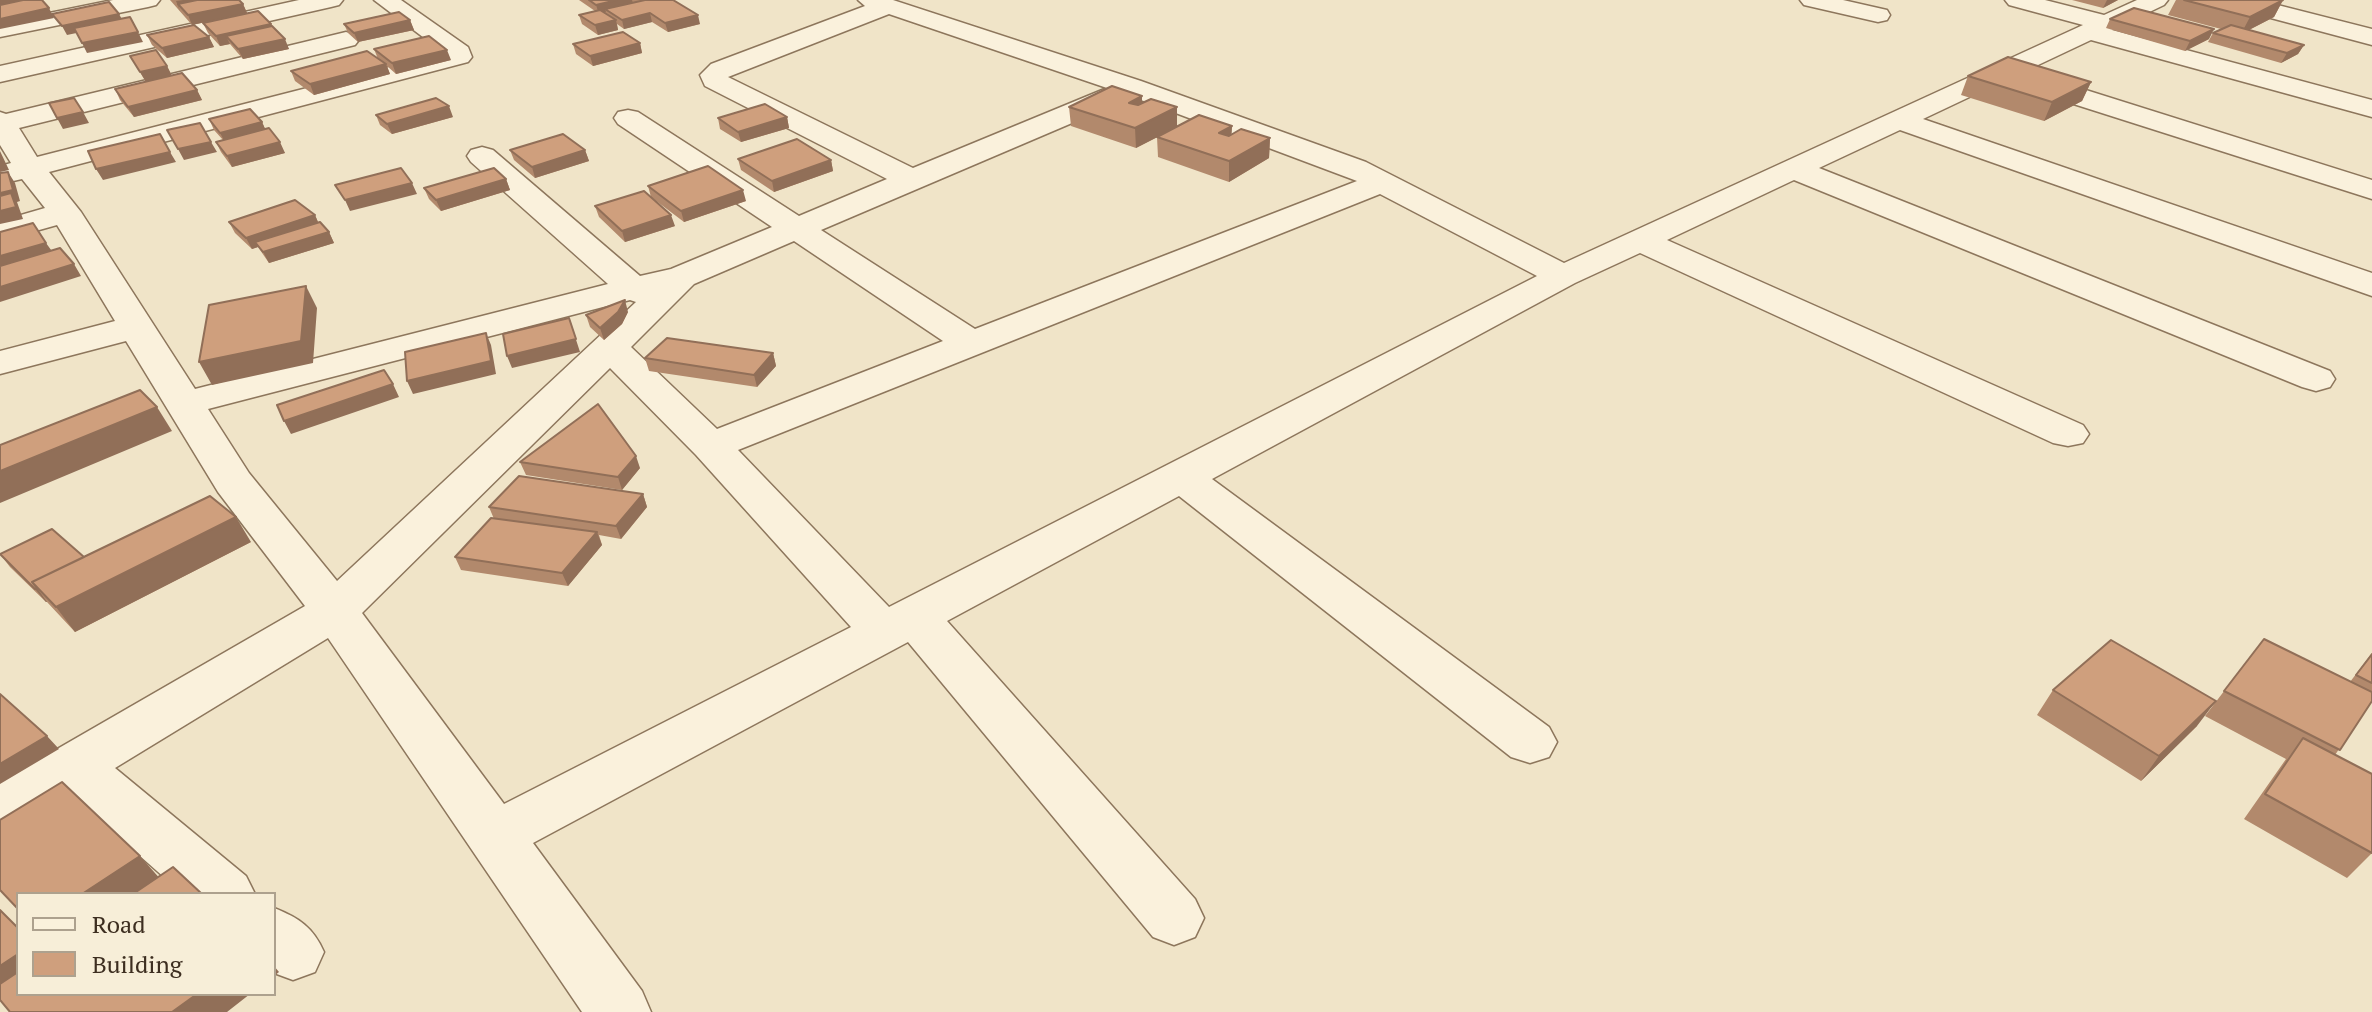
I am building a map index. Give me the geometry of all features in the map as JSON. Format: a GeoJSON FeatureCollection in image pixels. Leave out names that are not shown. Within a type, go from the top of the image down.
{"type":"FeatureCollection","features":[{"type":"Feature","properties":{"kind":"street"},"geometry":{"type":"LineString","coordinates":[[0,30],[148,0]]}},
{"type":"Feature","properties":{"kind":"street"},"geometry":{"type":"LineString","coordinates":[[0,74],[331,0]]}},
{"type":"Feature","properties":{"kind":"street"},"geometry":{"type":"LineString","coordinates":[[14,172],[459,57],[459,52],[386,0]]}},
{"type":"Feature","properties":{"kind":"street"},"geometry":{"type":"LineString","coordinates":[[1812,0],[1878,15]]}},
{"type":"Feature","properties":{"kind":"street"},"geometry":{"type":"LineString","coordinates":[[2017,0],[2372,109]]}},
{"type":"Feature","properties":{"kind":"street"},"geometry":{"type":"LineString","coordinates":[[495,836],[901,626],[1563,276],[2156,0]]}},
{"type":"Feature","properties":{"kind":"street"},"geometry":{"type":"LineString","coordinates":[[2230,0],[2372,37]]}},
{"type":"Feature","properties":{"kind":"street"},"geometry":{"type":"LineString","coordinates":[[911,179],[714,80],[713,75],[879,3],[1131,87],[1355,168],[1563,276]]}},
{"type":"Feature","properties":{"kind":"street"},"geometry":{"type":"LineString","coordinates":[[346,40],[0,123],[14,172],[65,212],[233,482],[335,611],[619,1012]]}},
{"type":"Feature","properties":{"kind":"street"},"geometry":{"type":"LineString","coordinates":[[2001,72],[2372,190]]}},
{"type":"Feature","properties":{"kind":"street"},"geometry":{"type":"LineString","coordinates":[[182,404],[636,291],[683,276],[1131,87]]}},
{"type":"Feature","properties":{"kind":"street"},"geometry":{"type":"LineString","coordinates":[[628,118],[972,344]]}},
{"type":"Feature","properties":{"kind":"street"},"geometry":{"type":"LineString","coordinates":[[1899,120],[2372,285]]}},
{"type":"Feature","properties":{"kind":"street"},"geometry":{"type":"LineString","coordinates":[[482,156],[636,291]]}},
{"type":"Feature","properties":{"kind":"street"},"geometry":{"type":"LineString","coordinates":[[1794,169],[2316,379]]}},
{"type":"Feature","properties":{"kind":"street"},"geometry":{"type":"LineString","coordinates":[[711,446],[1382,182]]}},
{"type":"Feature","properties":{"kind":"street"},"geometry":{"type":"LineString","coordinates":[[0,231],[65,212]]}},
{"type":"Feature","properties":{"kind":"street"},"geometry":{"type":"LineString","coordinates":[[1640,240],[2068,434]]}},
{"type":"Feature","properties":{"kind":"street"},"geometry":{"type":"LineString","coordinates":[[0,810],[335,611],[683,276]]}},
{"type":"Feature","properties":{"kind":"street"},"geometry":{"type":"LineString","coordinates":[[0,363],[135,327]]}},
{"type":"Feature","properties":{"kind":"street"},"geometry":{"type":"LineString","coordinates":[[610,347],[901,626],[1174,918]]}},
{"type":"Feature","properties":{"kind":"street"},"geometry":{"type":"LineString","coordinates":[[1182,477],[1530,742]]}},
{"type":"Feature","properties":{"kind":"street"},"geometry":{"type":"LineString","coordinates":[[74,766],[223,892]]}},
{"type":"Feature","properties":{"kind":"building"},"geometry":{"type":"Polygon","coordinates":[[[42,0],[49,8],[0,19],[0,5],[42,0]]]}},
{"type":"Feature","properties":{"kind":"building"},"geometry":{"type":"Polygon","coordinates":[[[197,0],[239,0],[243,4],[188,15],[178,4],[197,0]]]}},
{"type":"Feature","properties":{"kind":"building"},"geometry":{"type":"Polygon","coordinates":[[[589,0],[617,0],[596,5],[589,0]]]}},
{"type":"Feature","properties":{"kind":"building"},"geometry":{"type":"Polygon","coordinates":[[[645,0],[673,0],[698,15],[665,23],[650,13],[622,20],[605,9],[645,0]]]}},
{"type":"Feature","properties":{"kind":"building"},"geometry":{"type":"Polygon","coordinates":[[[2184,0],[2283,0],[2250,17],[2184,0]]]}},
{"type":"Feature","properties":{"kind":"building"},"geometry":{"type":"Polygon","coordinates":[[[109,2],[119,14],[62,26],[52,14],[109,2]]]}},
{"type":"Feature","properties":{"kind":"building"},"geometry":{"type":"Polygon","coordinates":[[[2134,8],[2214,29],[2190,41],[2110,19],[2134,8]]]}},
{"type":"Feature","properties":{"kind":"building"},"geometry":{"type":"Polygon","coordinates":[[[600,10],[616,20],[595,25],[579,15],[600,10]]]}},
{"type":"Feature","properties":{"kind":"building"},"geometry":{"type":"Polygon","coordinates":[[[258,11],[271,24],[216,36],[203,23],[258,11]]]}},
{"type":"Feature","properties":{"kind":"building"},"geometry":{"type":"Polygon","coordinates":[[[399,12],[410,20],[354,33],[344,24],[399,12]]]}},
{"type":"Feature","properties":{"kind":"building"},"geometry":{"type":"Polygon","coordinates":[[[130,17],[138,32],[82,43],[74,28],[130,17]]]}},
{"type":"Feature","properties":{"kind":"building"},"geometry":{"type":"Polygon","coordinates":[[[194,25],[209,37],[162,48],[147,35],[194,25]]]}},
{"type":"Feature","properties":{"kind":"building"},"geometry":{"type":"Polygon","coordinates":[[[2231,25],[2304,45],[2287,53],[2213,33],[2231,25]]]}},
{"type":"Feature","properties":{"kind":"building"},"geometry":{"type":"Polygon","coordinates":[[[272,26],[285,39],[238,49],[226,36],[272,26]]]}},
{"type":"Feature","properties":{"kind":"building"},"geometry":{"type":"Polygon","coordinates":[[[623,32],[640,43],[590,56],[573,44],[623,32]]]}},
{"type":"Feature","properties":{"kind":"building"},"geometry":{"type":"Polygon","coordinates":[[[429,36],[447,50],[392,63],[374,49],[429,36]]]}},
{"type":"Feature","properties":{"kind":"building"},"geometry":{"type":"Polygon","coordinates":[[[156,50],[167,66],[140,72],[130,56],[156,50]]]}},
{"type":"Feature","properties":{"kind":"building"},"geometry":{"type":"Polygon","coordinates":[[[367,51],[386,64],[310,84],[291,71],[367,51]]]}},
{"type":"Feature","properties":{"kind":"building"},"geometry":{"type":"Polygon","coordinates":[[[2008,57],[2091,82],[2052,102],[1968,76],[2008,57]]]}},
{"type":"Feature","properties":{"kind":"building"},"geometry":{"type":"Polygon","coordinates":[[[182,73],[197,90],[128,107],[115,89],[182,73]]]}},
{"type":"Feature","properties":{"kind":"building"},"geometry":{"type":"Polygon","coordinates":[[[1112,86],[1142,96],[1129,103],[1138,105],[1151,99],[1177,107],[1135,128],[1069,107],[1112,86]]]}},
{"type":"Feature","properties":{"kind":"building"},"geometry":{"type":"Polygon","coordinates":[[[74,98],[83,112],[57,118],[49,103],[74,98]]]}},
{"type":"Feature","properties":{"kind":"building"},"geometry":{"type":"Polygon","coordinates":[[[436,98],[449,106],[387,124],[376,115],[436,98]]]}},
{"type":"Feature","properties":{"kind":"building"},"geometry":{"type":"Polygon","coordinates":[[[765,104],[787,117],[738,132],[718,118],[765,104]]]}},
{"type":"Feature","properties":{"kind":"building"},"geometry":{"type":"Polygon","coordinates":[[[250,109],[262,122],[220,133],[209,119],[250,109]]]}},
{"type":"Feature","properties":{"kind":"building"},"geometry":{"type":"Polygon","coordinates":[[[1199,115],[1232,126],[1219,133],[1229,136],[1241,129],[1270,138],[1229,161],[1157,137],[1199,115]]]}},
{"type":"Feature","properties":{"kind":"building"},"geometry":{"type":"Polygon","coordinates":[[[200,123],[211,142],[178,149],[167,130],[200,123]]]}},
{"type":"Feature","properties":{"kind":"building"},"geometry":{"type":"Polygon","coordinates":[[[269,128],[280,142],[227,156],[216,142],[269,128]]]}},
{"type":"Feature","properties":{"kind":"building"},"geometry":{"type":"Polygon","coordinates":[[[160,134],[170,152],[96,169],[88,151],[160,134]]]}},
{"type":"Feature","properties":{"kind":"building"},"geometry":{"type":"Polygon","coordinates":[[[563,134],[585,150],[532,167],[510,150],[563,134]]]}},
{"type":"Feature","properties":{"kind":"building"},"geometry":{"type":"Polygon","coordinates":[[[797,139],[831,160],[772,181],[738,159],[797,139]]]}},
{"type":"Feature","properties":{"kind":"building"},"geometry":{"type":"Polygon","coordinates":[[[708,166],[743,190],[681,211],[648,186],[708,166]]]}},
{"type":"Feature","properties":{"kind":"building"},"geometry":{"type":"Polygon","coordinates":[[[401,168],[412,183],[345,200],[335,185],[401,168]]]}},
{"type":"Feature","properties":{"kind":"building"},"geometry":{"type":"Polygon","coordinates":[[[494,168],[506,179],[436,200],[424,188],[494,168]]]}},
{"type":"Feature","properties":{"kind":"building"},"geometry":{"type":"Polygon","coordinates":[[[8,172],[13,190],[0,193],[0,173],[8,172]]]}},
{"type":"Feature","properties":{"kind":"building"},"geometry":{"type":"Polygon","coordinates":[[[644,191],[671,215],[622,231],[595,206],[644,191]]]}},
{"type":"Feature","properties":{"kind":"building"},"geometry":{"type":"Polygon","coordinates":[[[11,193],[16,207],[0,211],[0,196],[11,193]]]}},
{"type":"Feature","properties":{"kind":"building"},"geometry":{"type":"Polygon","coordinates":[[[295,200],[315,215],[246,238],[229,222],[295,200]]]}},
{"type":"Feature","properties":{"kind":"building"},"geometry":{"type":"Polygon","coordinates":[[[320,222],[329,232],[263,252],[255,242],[320,222]]]}},
{"type":"Feature","properties":{"kind":"building"},"geometry":{"type":"Polygon","coordinates":[[[33,223],[46,243],[0,256],[0,232],[33,223]]]}},
{"type":"Feature","properties":{"kind":"building"},"geometry":{"type":"Polygon","coordinates":[[[60,248],[74,264],[0,287],[0,266],[60,248]]]}},
{"type":"Feature","properties":{"kind":"building"},"geometry":{"type":"Polygon","coordinates":[[[306,286],[301,341],[199,362],[209,305],[306,286]]]}},
{"type":"Feature","properties":{"kind":"building"},"geometry":{"type":"Polygon","coordinates":[[[625,300],[618,312],[600,328],[586,315],[625,300]]]}},
{"type":"Feature","properties":{"kind":"building"},"geometry":{"type":"Polygon","coordinates":[[[569,318],[576,339],[507,356],[503,334],[569,318]]]}},
{"type":"Feature","properties":{"kind":"building"},"geometry":{"type":"Polygon","coordinates":[[[486,333],[491,361],[407,381],[405,352],[486,333]]]}},
{"type":"Feature","properties":{"kind":"building"},"geometry":{"type":"Polygon","coordinates":[[[667,338],[773,353],[754,375],[645,358],[667,338]]]}},
{"type":"Feature","properties":{"kind":"building"},"geometry":{"type":"Polygon","coordinates":[[[384,370],[393,384],[284,421],[277,405],[384,370]]]}},
{"type":"Feature","properties":{"kind":"building"},"geometry":{"type":"Polygon","coordinates":[[[140,390],[157,407],[0,471],[0,445],[140,390]]]}},
{"type":"Feature","properties":{"kind":"building"},"geometry":{"type":"Polygon","coordinates":[[[598,404],[636,456],[618,477],[520,462],[598,404]]]}},
{"type":"Feature","properties":{"kind":"building"},"geometry":{"type":"Polygon","coordinates":[[[519,476],[643,494],[616,526],[489,507],[519,476]]]}},
{"type":"Feature","properties":{"kind":"building"},"geometry":{"type":"Polygon","coordinates":[[[210,496],[236,517],[56,607],[32,582],[210,496]]]}},
{"type":"Feature","properties":{"kind":"building"},"geometry":{"type":"Polygon","coordinates":[[[491,518],[597,532],[562,573],[455,557],[491,518]]]}},
{"type":"Feature","properties":{"kind":"building"},"geometry":{"type":"Polygon","coordinates":[[[52,529],[84,557],[32,582],[35,589],[0,554],[52,529]]]}},
{"type":"Feature","properties":{"kind":"building"},"geometry":{"type":"Polygon","coordinates":[[[2264,639],[2372,692],[2372,701],[2340,750],[2224,691],[2264,639]]]}},
{"type":"Feature","properties":{"kind":"building"},"geometry":{"type":"Polygon","coordinates":[[[2111,640],[2216,701],[2159,756],[2053,690],[2111,640]]]}},
{"type":"Feature","properties":{"kind":"building"},"geometry":{"type":"Polygon","coordinates":[[[2372,654],[2372,683],[2356,675],[2372,654]]]}},
{"type":"Feature","properties":{"kind":"building"},"geometry":{"type":"Polygon","coordinates":[[[0,694],[47,736],[0,764],[0,694]]]}},
{"type":"Feature","properties":{"kind":"building"},"geometry":{"type":"Polygon","coordinates":[[[2303,738],[2372,774],[2372,853],[2265,794],[2303,738]]]}},
{"type":"Feature","properties":{"kind":"building"},"geometry":{"type":"Polygon","coordinates":[[[62,782],[140,856],[85,892],[16,892],[16,907],[0,890],[0,820],[62,782]]]}},
{"type":"Feature","properties":{"kind":"building"},"geometry":{"type":"Polygon","coordinates":[[[173,867],[200,892],[136,892],[173,867]]]}},
{"type":"Feature","properties":{"kind":"building"},"geometry":{"type":"Polygon","coordinates":[[[0,910],[16,926],[16,955],[0,966],[0,910]]]}},
{"type":"Feature","properties":{"kind":"building"},"geometry":{"type":"Polygon","coordinates":[[[16,973],[16,996],[194,996],[172,1012],[10,1012],[0,1000],[0,984],[16,973]]]}}]}
